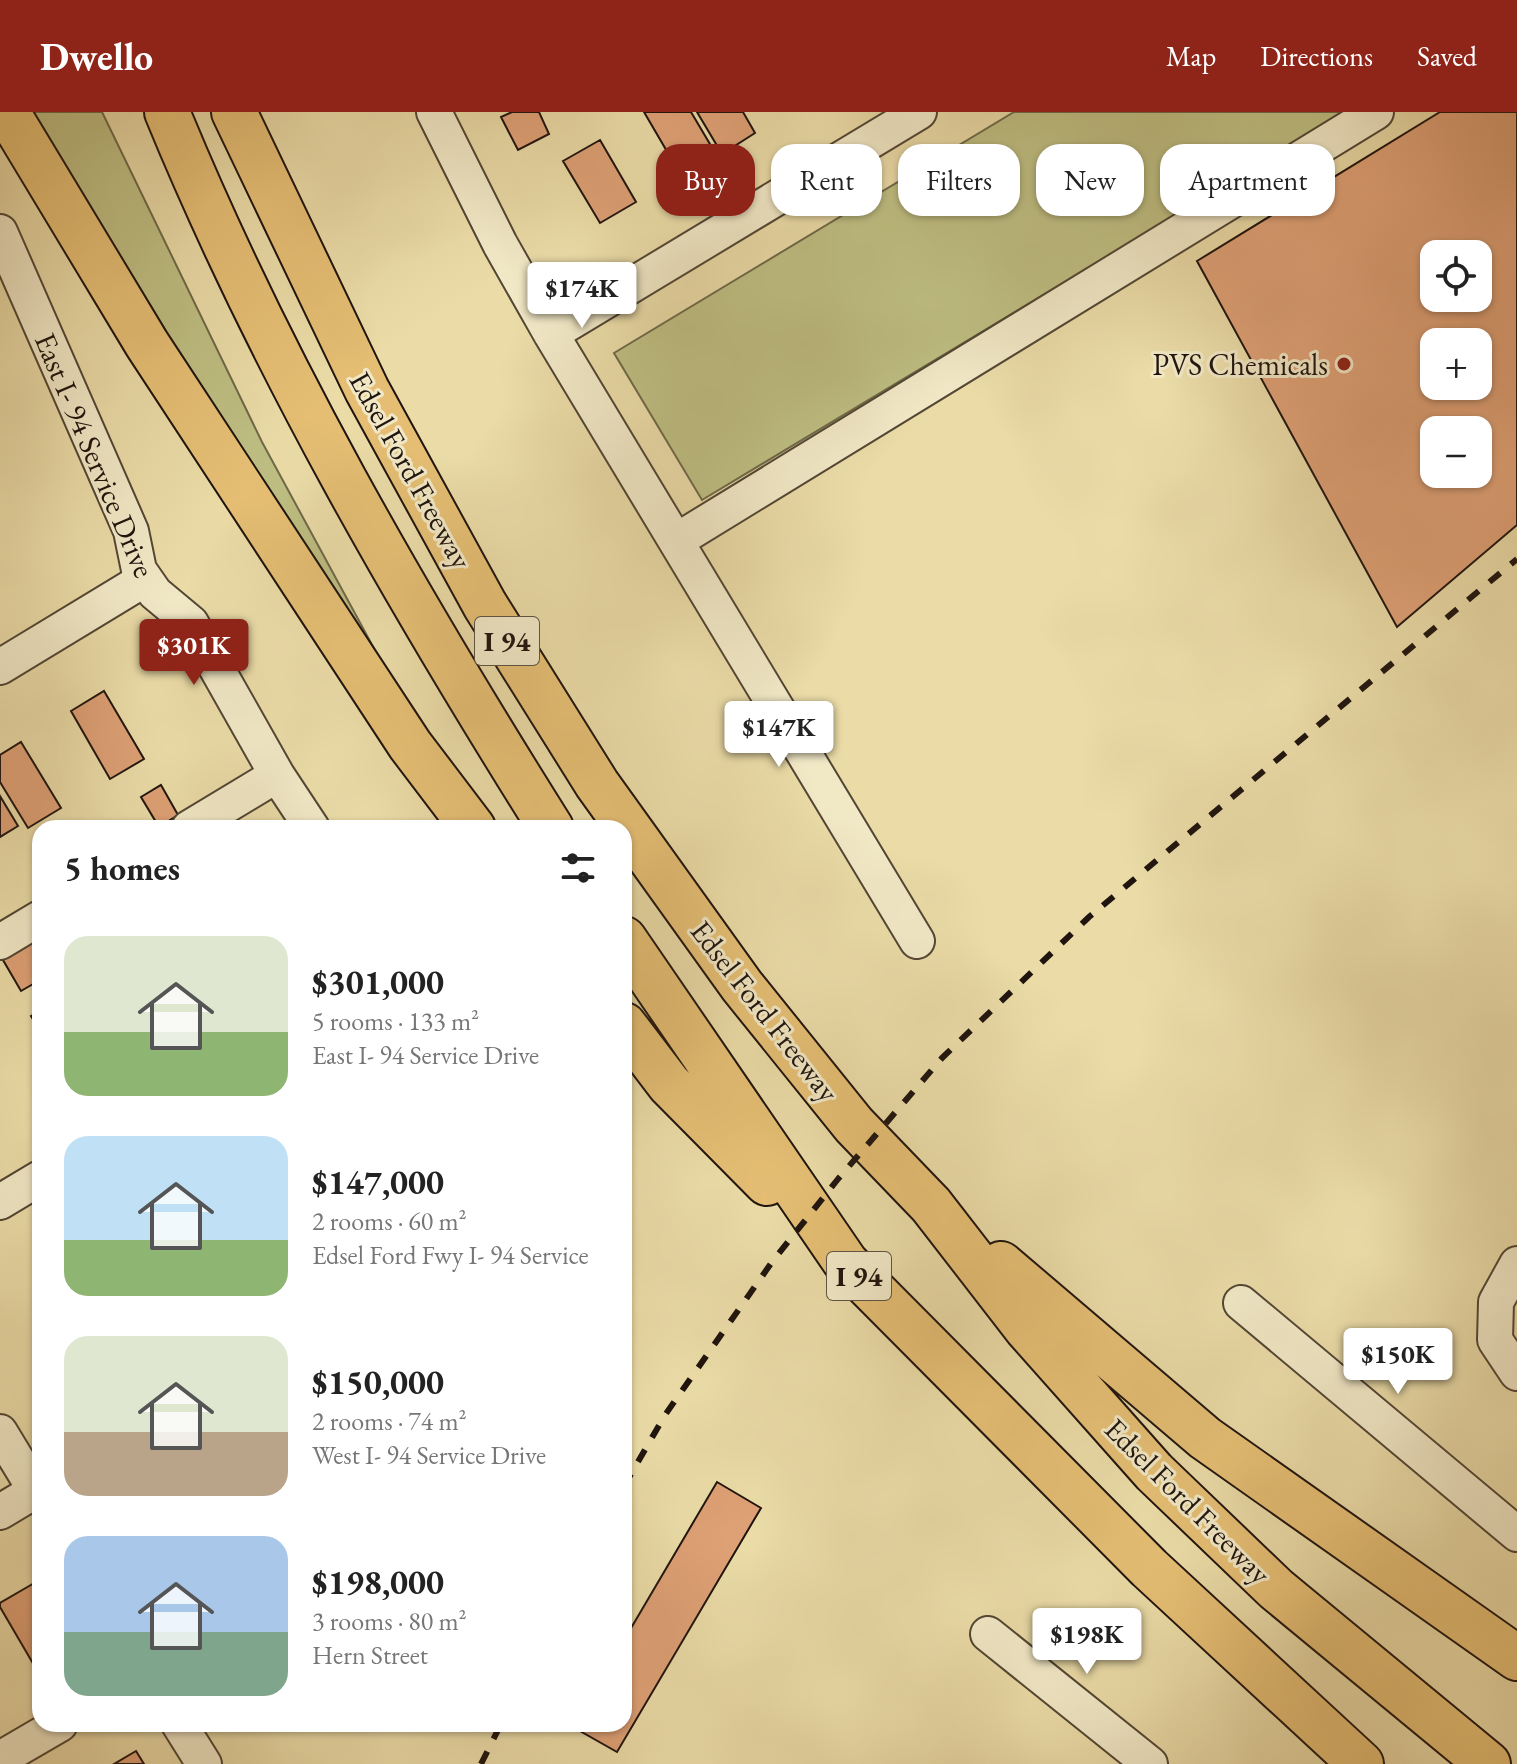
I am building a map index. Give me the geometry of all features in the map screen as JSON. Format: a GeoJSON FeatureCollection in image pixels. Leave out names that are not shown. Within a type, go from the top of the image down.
{"type":"FeatureCollection","features":[{"type":"Feature","properties":{"kind":"highway"},"geometry":{"type":"LineString","coordinates":[[7,112],[147,344],[410,745],[467,820]]}},
{"type":"Feature","properties":{"kind":"highway","name":"Edsel Ford Freeway"},"geometry":{"type":"LineString","coordinates":[[167,112],[265,328],[328,450],[452,670],[546,820]]}},
{"type":"Feature","properties":{"kind":"highway","name":"Edsel Ford Freeway"},"geometry":{"type":"LineString","coordinates":[[234,112],[367,390],[485,605],[623,820]]}},
{"type":"Feature","properties":{"kind":"highway","name":"Edsel Ford Freeway"},"geometry":{"type":"LineString","coordinates":[[632,833],[751,998],[854,1125],[931,1205],[1027,1329],[1154,1472],[1276,1589],[1488,1764]]}},
{"type":"Feature","properties":{"kind":"highway","name":"I 94"},"geometry":{"type":"LineString","coordinates":[[632,951],[846,1263],[1149,1568],[1361,1764]]}},
{"type":"Feature","properties":{"kind":"highway"},"geometry":{"type":"LineString","coordinates":[[632,1035],[669,1084],[846,1263]]}},
{"type":"Feature","properties":{"kind":"highway"},"geometry":{"type":"LineString","coordinates":[[931,1205],[1205,1438],[1517,1658]]}},
{"type":"Feature","properties":{"kind":"street"},"geometry":{"type":"LineString","coordinates":[[434,112],[551,334],[917,941]]}},
{"type":"Feature","properties":{"kind":"street"},"geometry":{"type":"LineString","coordinates":[[551,334],[919,112]]}},
{"type":"Feature","properties":{"kind":"street"},"geometry":{"type":"LineString","coordinates":[[684,554],[1376,112]]}},
{"type":"Feature","properties":{"kind":"street","name":"East I- 94 Service Drive"},"geometry":{"type":"LineString","coordinates":[[0,232],[131,531],[139,570],[155,593],[191,623],[277,775],[307,820]]}},
{"type":"Feature","properties":{"kind":"street"},"geometry":{"type":"LineString","coordinates":[[0,667],[145,579]]}},
{"type":"Feature","properties":{"kind":"street"},"geometry":{"type":"LineString","coordinates":[[202,820],[277,775]]}},
{"type":"Feature","properties":{"kind":"street"},"geometry":{"type":"LineString","coordinates":[[0,942],[32,923]]}},
{"type":"Feature","properties":{"kind":"street"},"geometry":{"type":"LineString","coordinates":[[0,1202],[32,1183]]}},
{"type":"Feature","properties":{"kind":"street"},"geometry":{"type":"LineString","coordinates":[[1517,1264],[1496,1302],[1495,1340],[1517,1373]]}},
{"type":"Feature","properties":{"kind":"street"},"geometry":{"type":"LineString","coordinates":[[1241,1303],[1517,1534]]}},
{"type":"Feature","properties":{"kind":"street"},"geometry":{"type":"LineString","coordinates":[[0,1432],[32,1481]]}},
{"type":"Feature","properties":{"kind":"street"},"geometry":{"type":"LineString","coordinates":[[0,1512],[32,1496]]}},
{"type":"Feature","properties":{"kind":"street"},"geometry":{"type":"LineString","coordinates":[[988,1634],[1150,1764]]}},
{"type":"Feature","properties":{"kind":"street"},"geometry":{"type":"LineString","coordinates":[[0,1759],[46,1732]]}},
{"type":"Feature","properties":{"kind":"street"},"geometry":{"type":"LineString","coordinates":[[184,1732],[204,1764]]}},
{"type":"Feature","properties":{"kind":"green space"},"geometry":{"type":"Polygon","coordinates":[[[31,112],[102,112],[262,442],[383,665],[346,639],[31,112]]]}},
{"type":"Feature","properties":{"kind":"green space"},"geometry":{"type":"Polygon","coordinates":[[[1014,112],[1348,112],[1295,144],[1160,144],[1160,216],[1175,216],[702,500],[614,353],[841,216],[882,216],[882,192],[898,182],[898,216],[1020,216],[1020,144],[961,144],[1014,112]]]}},
{"type":"Feature","properties":{"kind":"building"},"geometry":{"type":"Polygon","coordinates":[[[512,112],[539,112],[549,134],[518,150],[501,117],[512,112]]]}},
{"type":"Feature","properties":{"kind":"building"},"geometry":{"type":"Polygon","coordinates":[[[644,112],[691,112],[710,144],[663,144],[644,112]]]}},
{"type":"Feature","properties":{"kind":"building"},"geometry":{"type":"Polygon","coordinates":[[[697,112],[743,112],[755,133],[738,144],[716,144],[697,112]]]}},
{"type":"Feature","properties":{"kind":"building","name":"PVS Chemicals"},"geometry":{"type":"Polygon","coordinates":[[[1440,112],[1517,112],[1517,525],[1397,627],[1197,261],[1270,216],[1335,216],[1335,176],[1440,112]]]}},
{"type":"Feature","properties":{"kind":"building"},"geometry":{"type":"Polygon","coordinates":[[[600,140],[636,202],[600,223],[563,161],[600,140]]]}},
{"type":"Feature","properties":{"kind":"building"},"geometry":{"type":"Polygon","coordinates":[[[104,691],[144,759],[110,779],[71,711],[104,691]]]}},
{"type":"Feature","properties":{"kind":"building"},"geometry":{"type":"Polygon","coordinates":[[[21,742],[61,808],[41,820],[32,820],[32,826],[28,828],[0,782],[0,755],[21,742]]]}},
{"type":"Feature","properties":{"kind":"building"},"geometry":{"type":"Polygon","coordinates":[[[161,785],[178,815],[170,820],[155,820],[141,797],[161,785]]]}},
{"type":"Feature","properties":{"kind":"building"},"geometry":{"type":"Polygon","coordinates":[[[0,796],[18,826],[0,837],[0,796]]]}},
{"type":"Feature","properties":{"kind":"building"},"geometry":{"type":"Polygon","coordinates":[[[32,942],[32,985],[21,991],[3,960],[32,942]]]}},
{"type":"Feature","properties":{"kind":"building"},"geometry":{"type":"Polygon","coordinates":[[[717,1482],[761,1508],[632,1727],[632,1626],[717,1482]]]}},
{"type":"Feature","properties":{"kind":"building"},"geometry":{"type":"Polygon","coordinates":[[[32,1584],[32,1662],[0,1607],[0,1603],[32,1584]]]}},
{"type":"Feature","properties":{"kind":"building"},"geometry":{"type":"Polygon","coordinates":[[[582,1732],[629,1732],[617,1752],[582,1732]]]}},
{"type":"Feature","properties":{"kind":"building"},"geometry":{"type":"Polygon","coordinates":[[[136,1751],[144,1764],[114,1764],[136,1751]]]}},
{"type":"Feature","properties":{"kind":"railway"},"geometry":{"type":"LineString","coordinates":[[632,1472],[665,1415],[772,1262],[838,1179],[942,1058],[1089,917],[1517,559]]}},
{"type":"Feature","properties":{"kind":"railway"},"geometry":{"type":"LineString","coordinates":[[481,1764],[497,1732]]}},
{"type":"Feature","properties":{"kind":"place","name":"PVS Chemicals"},"geometry":{"type":"Point","coordinates":[1344,364]}}]}
